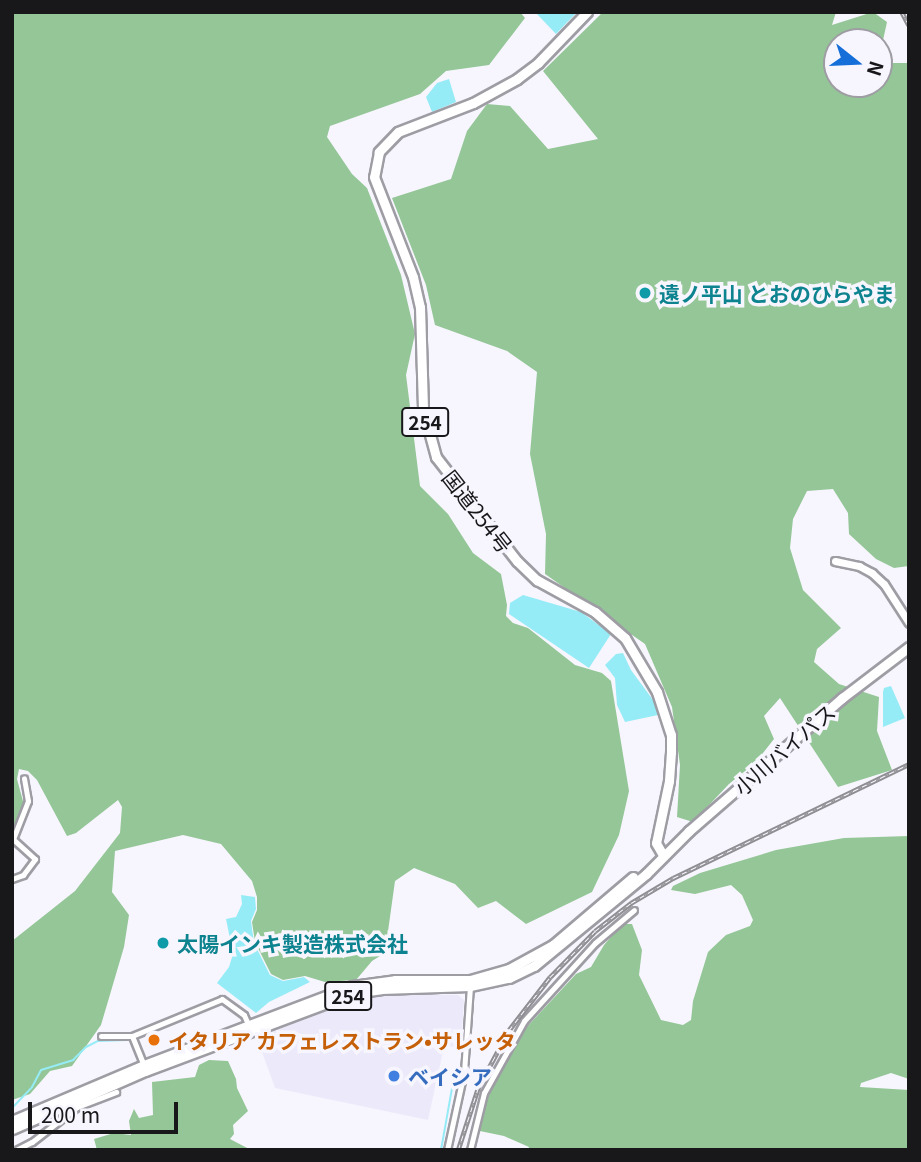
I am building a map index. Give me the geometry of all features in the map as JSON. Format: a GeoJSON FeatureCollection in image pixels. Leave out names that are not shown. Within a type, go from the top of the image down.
{"type":"FeatureCollection","features":[{"type":"Feature","properties":{"kind":"highway","name":"国道254号"},"geometry":{"type":"LineString","coordinates":[[587,12],[538,63],[517,79],[473,103],[398,132],[379,152],[374,177],[413,277],[420,307],[423,409],[436,457],[517,561],[537,580],[595,612],[625,638],[657,692],[671,735],[669,781],[656,843],[663,855]]}},
{"type":"Feature","properties":{"kind":"highway","name":"小川バイパス"},"geometry":{"type":"LineString","coordinates":[[663,855],[842,698],[909,647]]}},
{"type":"Feature","properties":{"kind":"highway","name":"254"},"geometry":{"type":"LineString","coordinates":[[12,1129],[354,993],[470,983],[509,969],[553,945],[663,855]]}},
{"type":"Feature","properties":{"kind":"highway","name":"254"},"geometry":{"type":"LineString","coordinates":[[12,1121],[144,1065],[362,984],[395,980],[470,983]]}},
{"type":"Feature","properties":{"kind":"street"},"geometry":{"type":"LineString","coordinates":[[835,561],[859,566],[872,573],[884,584],[909,623]]}},
{"type":"Feature","properties":{"kind":"street"},"geometry":{"type":"LineString","coordinates":[[12,878],[23,875],[35,859],[13,839],[28,801],[24,778]]}},
{"type":"Feature","properties":{"kind":"street"},"geometry":{"type":"LineString","coordinates":[[470,1150],[474,1124],[487,1087],[524,1021],[595,943],[634,910]]}},
{"type":"Feature","properties":{"kind":"street"},"geometry":{"type":"LineString","coordinates":[[447,1150],[464,1072],[470,983]]}},
{"type":"Feature","properties":{"kind":"street"},"geometry":{"type":"LineString","coordinates":[[102,1036],[132,1036],[222,999],[244,1016],[249,1026]]}},
{"type":"Feature","properties":{"kind":"street"},"geometry":{"type":"LineString","coordinates":[[132,1036],[144,1065]]}},
{"type":"Feature","properties":{"kind":"street"},"geometry":{"type":"LineString","coordinates":[[16,1150],[32,1142],[76,1104],[116,1092]]}},
{"type":"Feature","properties":{"kind":"shaded area"},"geometry":{"type":"Polygon","coordinates":[[[392,994],[458,995],[464,1000],[461,1046],[444,1047],[428,1120],[275,1088],[258,1041],[260,1036],[350,1001],[392,994]]]}},
{"type":"Feature","properties":{"kind":"green space"},"geometry":{"type":"Polygon","coordinates":[[[12,12],[520,12],[525,18],[489,65],[446,71],[420,94],[330,126],[327,137],[352,174],[367,188],[401,275],[415,334],[406,375],[420,486],[448,514],[473,553],[501,574],[507,605],[506,616],[513,623],[528,628],[575,665],[602,673],[611,681],[629,791],[619,835],[592,892],[526,924],[496,901],[478,908],[455,884],[414,868],[395,881],[385,953],[372,961],[356,980],[325,982],[305,976],[283,980],[271,974],[255,942],[252,922],[257,910],[257,897],[252,881],[221,844],[183,835],[115,851],[112,892],[129,915],[124,947],[101,1025],[72,1066],[50,1071],[30,1094],[12,1100],[12,941],[75,891],[120,833],[122,807],[118,800],[76,833],[67,836],[37,780],[28,771],[19,769],[17,779],[24,805],[12,831],[12,12]]]}},
{"type":"Feature","properties":{"kind":"green space"},"geometry":{"type":"Polygon","coordinates":[[[603,12],[836,12],[832,25],[873,12],[887,22],[886,28],[823,28],[823,98],[893,98],[893,63],[909,63],[909,566],[894,568],[876,559],[849,534],[848,513],[833,489],[807,491],[793,519],[790,548],[803,590],[841,628],[817,649],[814,662],[839,684],[879,697],[877,731],[892,770],[838,787],[780,698],[764,716],[774,739],[755,763],[729,784],[693,822],[677,817],[680,765],[672,707],[645,644],[545,574],[546,534],[530,454],[537,372],[507,351],[435,325],[426,285],[392,198],[451,179],[467,131],[487,104],[510,106],[548,149],[598,139],[543,71],[603,12]]]}},
{"type":"Feature","properties":{"kind":"green space"},"geometry":{"type":"Polygon","coordinates":[[[909,836],[909,1079],[891,1073],[861,1083],[860,1087],[909,1090],[909,1150],[528,1150],[529,1147],[504,1136],[475,1130],[504,1059],[524,1030],[576,974],[591,967],[604,945],[622,924],[632,924],[642,950],[639,975],[661,1020],[683,1025],[691,1020],[693,1001],[708,952],[726,935],[750,926],[753,920],[742,895],[731,885],[695,894],[671,890],[673,886],[700,873],[776,850],[844,838],[909,836]]]}},
{"type":"Feature","properties":{"kind":"green space"},"geometry":{"type":"Polygon","coordinates":[[[209,1060],[228,1061],[248,1111],[233,1125],[234,1134],[230,1139],[251,1150],[97,1150],[94,1139],[114,1133],[131,1135],[129,1121],[134,1109],[139,1118],[153,1115],[152,1082],[195,1077],[199,1065],[209,1060]]]}},
{"type":"Feature","properties":{"kind":"water"},"geometry":{"type":"Polygon","coordinates":[[[535,12],[577,12],[556,34],[535,12]]]}},
{"type":"Feature","properties":{"kind":"water"},"geometry":{"type":"Polygon","coordinates":[[[449,79],[456,102],[432,112],[426,97],[437,83],[449,79]]]}},
{"type":"Feature","properties":{"kind":"water"},"geometry":{"type":"Polygon","coordinates":[[[523,595],[581,612],[611,634],[589,668],[509,614],[510,603],[523,595]]]}},
{"type":"Feature","properties":{"kind":"water"},"geometry":{"type":"Polygon","coordinates":[[[623,653],[631,670],[656,704],[658,715],[625,722],[617,705],[615,678],[605,665],[616,654],[623,653]]]}},
{"type":"Feature","properties":{"kind":"water"},"geometry":{"type":"Polygon","coordinates":[[[891,686],[905,718],[883,727],[883,692],[884,688],[891,686]]]}},
{"type":"Feature","properties":{"kind":"water"},"geometry":{"type":"Polygon","coordinates":[[[241,895],[255,897],[256,909],[251,921],[254,943],[270,975],[283,981],[304,977],[310,982],[269,1002],[256,1013],[217,983],[229,967],[233,954],[226,919],[236,917],[242,904],[241,895]]]}},
{"type":"Feature","properties":{"kind":"waterway"},"geometry":{"type":"LineString","coordinates":[[138,1037],[218,1004]]}},
{"type":"Feature","properties":{"kind":"waterway"},"geometry":{"type":"LineString","coordinates":[[12,1108],[32,1087],[41,1070],[73,1060],[86,1047],[98,1041],[127,1040]]}},
{"type":"Feature","properties":{"kind":"waterway"},"geometry":{"type":"LineString","coordinates":[[441,1150],[454,1077]]}},
{"type":"Feature","properties":{"kind":"railway"},"geometry":{"type":"LineString","coordinates":[[902,12],[909,25]]}},
{"type":"Feature","properties":{"kind":"railway"},"geometry":{"type":"LineString","coordinates":[[458,1150],[478,1088],[509,1030],[550,977],[595,931],[631,903],[673,878],[909,764]]}},
{"type":"Feature","properties":{"kind":"place","name":"遠ノ平山 とおのひらやま"},"geometry":{"type":"Point","coordinates":[645,293]}},
{"type":"Feature","properties":{"kind":"place","name":"太陽インキ製造株式会社"},"geometry":{"type":"Point","coordinates":[163,943]}},
{"type":"Feature","properties":{"kind":"place","name":"イタリア カフェレストラン•サレッタ"},"geometry":{"type":"Point","coordinates":[154,1040]}},
{"type":"Feature","properties":{"kind":"place","name":"ベイシア"},"geometry":{"type":"Point","coordinates":[394,1076]}}]}
